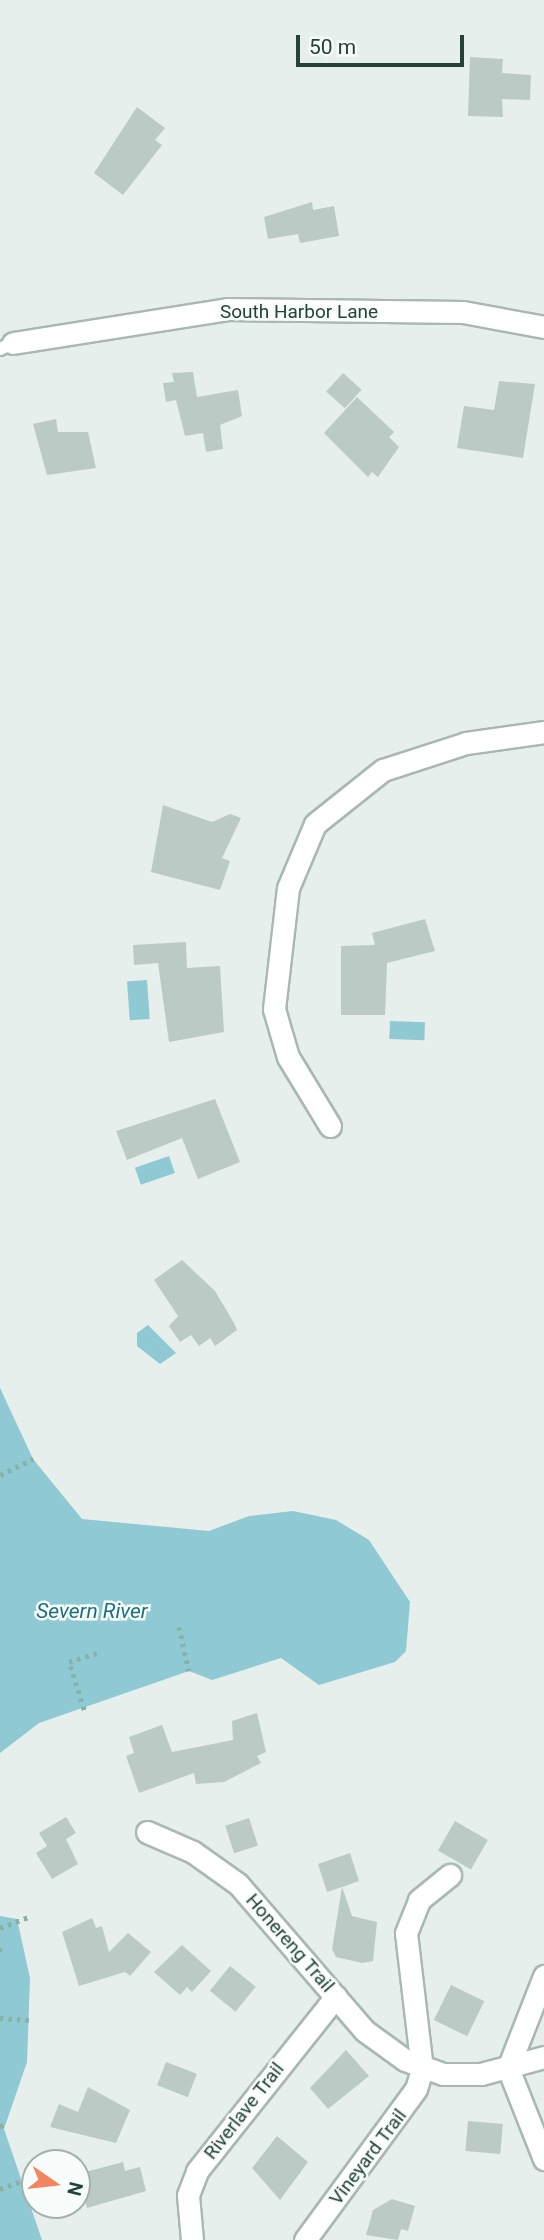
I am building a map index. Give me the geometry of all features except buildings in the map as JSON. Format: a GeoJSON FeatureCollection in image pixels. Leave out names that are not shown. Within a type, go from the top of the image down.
{"type":"FeatureCollection","features":[{"type":"Feature","properties":{"kind":"street","name":"South Harbor Lane"},"geometry":{"type":"LineString","coordinates":[[7,346],[227,309],[460,312],[544,327]]}},
{"type":"Feature","properties":{"kind":"street"},"geometry":{"type":"LineString","coordinates":[[330,1126],[288,1057],[274,1009],[288,888],[315,824],[383,770],[466,743],[544,732]]}},
{"type":"Feature","properties":{"kind":"street","name":"Honereng Trail"},"geometry":{"type":"LineString","coordinates":[[147,1832],[193,1852],[238,1884],[377,2041],[422,2069]]}},
{"type":"Feature","properties":{"kind":"street"},"geometry":{"type":"LineString","coordinates":[[450,1875],[419,1900],[406,1933],[422,2069],[455,2075],[508,2068],[544,2057]]}},
{"type":"Feature","properties":{"kind":"street"},"geometry":{"type":"LineString","coordinates":[[544,1976],[508,2068],[544,2159]]}},
{"type":"Feature","properties":{"kind":"street","name":"Riverlave Trail"},"geometry":{"type":"LineString","coordinates":[[192,2240],[188,2195],[197,2171],[335,1996]]}},
{"type":"Feature","properties":{"kind":"street","name":"Vineyard Trail"},"geometry":{"type":"LineString","coordinates":[[305,2240],[406,2109],[422,2069]]}},
{"type":"Feature","properties":{"kind":"path"},"geometry":{"type":"LineString","coordinates":[[0,1475],[33,1459]]}},
{"type":"Feature","properties":{"kind":"path"},"geometry":{"type":"LineString","coordinates":[[179,1627],[189,1671]]}},
{"type":"Feature","properties":{"kind":"path"},"geometry":{"type":"LineString","coordinates":[[84,1710],[69,1662],[100,1652]]}},
{"type":"Feature","properties":{"kind":"path"},"geometry":{"type":"LineString","coordinates":[[0,1928],[31,1916]]}},
{"type":"Feature","properties":{"kind":"path"},"geometry":{"type":"LineString","coordinates":[[0,1948],[0,1954]]}},
{"type":"Feature","properties":{"kind":"path"},"geometry":{"type":"LineString","coordinates":[[0,2018],[29,2020]]}},
{"type":"Feature","properties":{"kind":"path"},"geometry":{"type":"LineString","coordinates":[[0,2189],[21,2181]]}},
{"type":"Feature","properties":{"kind":"water"},"geometry":{"type":"Polygon","coordinates":[[[147,980],[150,1019],[130,1020],[127,981],[147,980]]]}},
{"type":"Feature","properties":{"kind":"water"},"geometry":{"type":"Polygon","coordinates":[[[390,1021],[425,1022],[424,1040],[389,1039],[390,1021]]]}},
{"type":"Feature","properties":{"kind":"water"},"geometry":{"type":"Polygon","coordinates":[[[169,1156],[175,1173],[141,1185],[135,1168],[169,1156]]]}},
{"type":"Feature","properties":{"kind":"water"},"geometry":{"type":"Polygon","coordinates":[[[148,1325],[176,1353],[160,1364],[137,1346],[137,1333],[148,1325]]]}},
{"type":"Feature","properties":{"kind":"water","name":"Severn River"},"geometry":{"type":"Polygon","coordinates":[[[0,1388],[33,1459],[82,1519],[209,1531],[249,1516],[293,1511],[336,1520],[369,1540],[410,1602],[406,1651],[395,1662],[319,1685],[281,1658],[212,1680],[189,1671],[39,1723],[0,1753],[0,1388]]]}},
{"type":"Feature","properties":{"kind":"water"},"geometry":{"type":"Polygon","coordinates":[[[0,1916],[17,1919],[30,1978],[27,2062],[4,2129],[21,2179],[21,2219],[35,2219],[42,2240],[0,2240],[0,1916]]]}}]}
